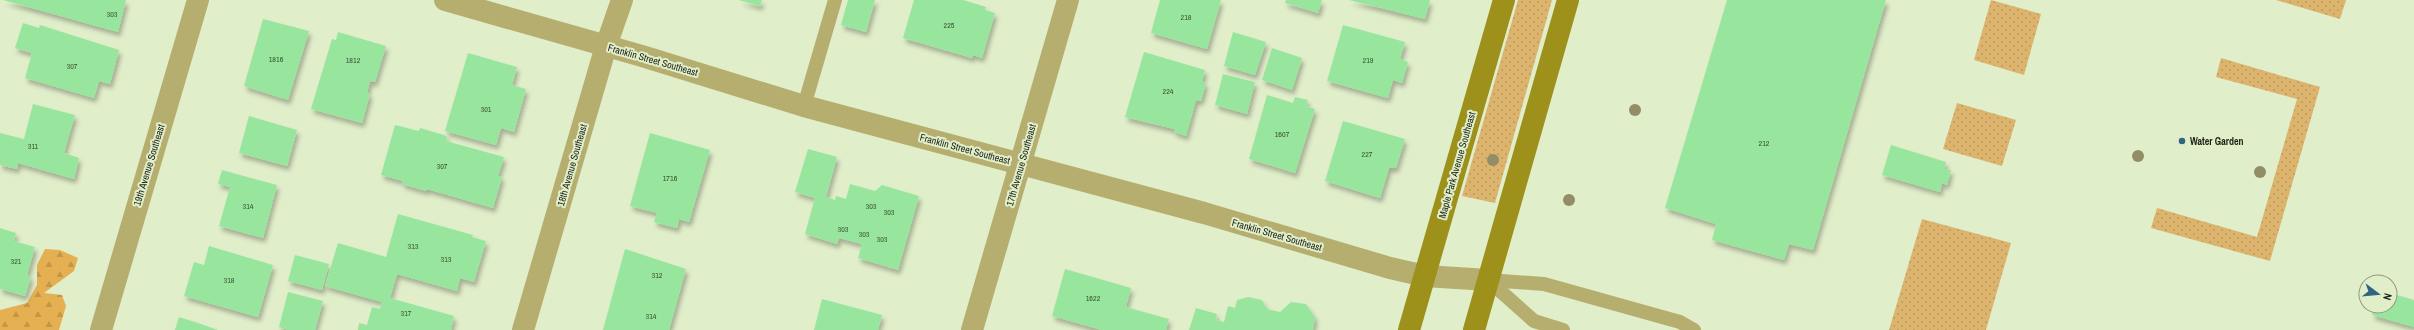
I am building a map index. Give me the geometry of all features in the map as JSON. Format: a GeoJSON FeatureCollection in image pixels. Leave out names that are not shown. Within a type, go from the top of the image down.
{"type":"FeatureCollection","features":[{"type":"Feature","properties":{"kind":"street","name":"19th Avenue Southeast"},"geometry":{"type":"LineString","coordinates":[[101,330],[198,0]]}},
{"type":"Feature","properties":{"kind":"street","name":"Franklin Street Southeast"},"geometry":{"type":"LineString","coordinates":[[446,0],[606,46],[804,106],[1021,164],[1425,276],[1488,280]]}},
{"type":"Feature","properties":{"kind":"street","name":"18th Avenue Southeast"},"geometry":{"type":"LineString","coordinates":[[523,330],[606,46],[622,0]]}},
{"type":"Feature","properties":{"kind":"street","name":"17th Avenue Southeast"},"geometry":{"type":"LineString","coordinates":[[972,330],[1068,0]]}},
{"type":"Feature","properties":{"kind":"street","name":"Maple Park Avenue Southeast"},"geometry":{"type":"LineString","coordinates":[[1409,330],[1504,0]]}},
{"type":"Feature","properties":{"kind":"street"},"geometry":{"type":"LineString","coordinates":[[1474,330],[1568,0]]}},
{"type":"Feature","properties":{"kind":"lane"},"geometry":{"type":"LineString","coordinates":[[804,106],[835,0]]}},
{"type":"Feature","properties":{"kind":"lane"},"geometry":{"type":"LineString","coordinates":[[1488,280],[1534,321],[1563,330]]}},
{"type":"Feature","properties":{"kind":"lane"},"geometry":{"type":"LineString","coordinates":[[1488,280],[1544,284],[1680,322],[1694,330]]}},
{"type":"Feature","properties":{"kind":"shaded area"},"geometry":{"type":"Polygon","coordinates":[[[1518,0],[1552,0],[1495,203],[1462,196],[1518,0]]]}},
{"type":"Feature","properties":{"kind":"shaded area"},"geometry":{"type":"Polygon","coordinates":[[[1991,0],[2041,14],[2024,75],[1974,60],[1991,0]]]}},
{"type":"Feature","properties":{"kind":"shaded area"},"geometry":{"type":"Polygon","coordinates":[[[2276,0],[2346,0],[2340,19],[2276,0]]]}},
{"type":"Feature","properties":{"kind":"shaded area"},"geometry":{"type":"Polygon","coordinates":[[[2221,58],[2320,87],[2270,261],[2151,228],[2157,208],[2257,237],[2297,99],[2216,77],[2221,58]]]}},
{"type":"Feature","properties":{"kind":"shaded area"},"geometry":{"type":"Polygon","coordinates":[[[1957,103],[2016,120],[2002,166],[1943,149],[1957,103]]]}},
{"type":"Feature","properties":{"kind":"shaded area"},"geometry":{"type":"Polygon","coordinates":[[[1922,219],[2011,243],[1986,330],[1889,330],[1922,219]]]}},
{"type":"Feature","properties":{"kind":"green space"},"geometry":{"type":"Polygon","coordinates":[[[45,249],[60,250],[78,258],[74,271],[44,293],[62,295],[66,306],[59,330],[0,330],[0,310],[27,303],[37,285],[37,265],[45,249]]]}},
{"type":"Feature","properties":{"kind":"building"},"geometry":{"type":"Polygon","coordinates":[[[3,0],[126,0],[118,32],[3,0]]]}},
{"type":"Feature","properties":{"kind":"building"},"geometry":{"type":"Polygon","coordinates":[[[739,0],[762,0],[760,6],[739,0]]]}},
{"type":"Feature","properties":{"kind":"building"},"geometry":{"type":"Polygon","coordinates":[[[848,0],[875,0],[866,32],[841,25],[848,0]]]}},
{"type":"Feature","properties":{"kind":"building"},"geometry":{"type":"Polygon","coordinates":[[[914,0],[963,0],[986,7],[985,10],[995,13],[982,58],[973,55],[972,58],[903,38],[914,0]]]}},
{"type":"Feature","properties":{"kind":"building"},"geometry":{"type":"Polygon","coordinates":[[[1160,0],[1221,0],[1207,49],[1151,33],[1160,0]]]}},
{"type":"Feature","properties":{"kind":"building"},"geometry":{"type":"Polygon","coordinates":[[[1286,0],[1322,0],[1318,13],[1285,3],[1286,0]]]}},
{"type":"Feature","properties":{"kind":"building"},"geometry":{"type":"Polygon","coordinates":[[[1349,0],[1430,0],[1425,19],[1349,0]]]}},
{"type":"Feature","properties":{"kind":"building"},"geometry":{"type":"Polygon","coordinates":[[[1727,0],[1886,0],[1813,250],[1789,244],[1784,260],[1712,240],[1716,224],[1665,208],[1727,0]]]}},
{"type":"Feature","properties":{"kind":"building"},"geometry":{"type":"Polygon","coordinates":[[[263,19],[309,31],[288,100],[244,86],[263,19]]]}},
{"type":"Feature","properties":{"kind":"building"},"geometry":{"type":"Polygon","coordinates":[[[23,23],[39,28],[40,25],[119,50],[110,84],[99,81],[94,98],[25,78],[32,53],[15,48],[23,23]]]}},
{"type":"Feature","properties":{"kind":"building"},"geometry":{"type":"Polygon","coordinates":[[[1343,25],[1405,42],[1400,59],[1408,62],[1402,83],[1393,80],[1388,98],[1327,81],[1343,25]]]}},
{"type":"Feature","properties":{"kind":"building"},"geometry":{"type":"Polygon","coordinates":[[[338,32],[386,46],[375,82],[370,81],[367,93],[370,94],[362,123],[311,109],[332,39],[336,40],[338,32]]]}},
{"type":"Feature","properties":{"kind":"building"},"geometry":{"type":"Polygon","coordinates":[[[1233,32],[1266,42],[1255,75],[1224,66],[1233,32]]]}},
{"type":"Feature","properties":{"kind":"building"},"geometry":{"type":"Polygon","coordinates":[[[1272,48],[1302,58],[1292,90],[1262,80],[1272,48]]]}},
{"type":"Feature","properties":{"kind":"building"},"geometry":{"type":"Polygon","coordinates":[[[1144,52],[1205,70],[1202,82],[1206,83],[1201,101],[1196,100],[1186,136],[1174,132],[1174,129],[1125,117],[1144,52]]]}},
{"type":"Feature","properties":{"kind":"building"},"geometry":{"type":"Polygon","coordinates":[[[468,53],[517,67],[512,85],[526,89],[514,132],[501,128],[496,145],[445,131],[468,53]]]}},
{"type":"Feature","properties":{"kind":"building"},"geometry":{"type":"Polygon","coordinates":[[[1223,74],[1255,82],[1247,114],[1215,105],[1223,74]]]}},
{"type":"Feature","properties":{"kind":"building"},"geometry":{"type":"Polygon","coordinates":[[[1267,95],[1293,103],[1295,97],[1308,100],[1306,106],[1315,109],[1295,173],[1249,159],[1267,95]]]}},
{"type":"Feature","properties":{"kind":"building"},"geometry":{"type":"Polygon","coordinates":[[[33,104],[75,115],[64,153],[79,158],[74,179],[18,163],[17,169],[0,165],[0,133],[24,139],[33,104]]]}},
{"type":"Feature","properties":{"kind":"building"},"geometry":{"type":"Polygon","coordinates":[[[249,116],[297,130],[287,166],[239,153],[249,116]]]}},
{"type":"Feature","properties":{"kind":"building"},"geometry":{"type":"Polygon","coordinates":[[[1343,121],[1405,139],[1396,168],[1389,168],[1380,198],[1325,181],[1343,121]]]}},
{"type":"Feature","properties":{"kind":"building"},"geometry":{"type":"Polygon","coordinates":[[[395,125],[419,131],[420,128],[447,136],[446,141],[504,157],[498,176],[502,177],[493,208],[427,189],[426,191],[402,184],[403,181],[381,175],[395,125]]]}},
{"type":"Feature","properties":{"kind":"building"},"geometry":{"type":"Polygon","coordinates":[[[650,133],[710,150],[689,222],[679,219],[677,228],[654,222],[657,213],[630,206],[650,133]]]}},
{"type":"Feature","properties":{"kind":"building"},"geometry":{"type":"Polygon","coordinates":[[[1891,145],[1946,162],[1944,169],[1951,170],[1947,185],[1942,183],[1940,192],[1882,175],[1891,145]]]}},
{"type":"Feature","properties":{"kind":"building"},"geometry":{"type":"Polygon","coordinates":[[[808,149],[837,157],[826,197],[835,200],[836,196],[846,199],[850,184],[875,191],[882,185],[919,196],[898,270],[858,258],[862,244],[839,238],[837,244],[805,234],[815,198],[795,192],[808,149]]]}},
{"type":"Feature","properties":{"kind":"building"},"geometry":{"type":"Polygon","coordinates":[[[222,170],[277,185],[263,238],[219,226],[230,187],[218,184],[222,170]]]}},
{"type":"Feature","properties":{"kind":"building"},"geometry":{"type":"Polygon","coordinates":[[[398,214],[473,235],[472,237],[486,241],[474,282],[460,278],[457,291],[397,274],[390,298],[454,316],[451,330],[358,330],[359,323],[367,325],[372,307],[380,309],[382,302],[325,286],[338,243],[386,257],[398,214]]]}},
{"type":"Feature","properties":{"kind":"building"},"geometry":{"type":"Polygon","coordinates":[[[0,228],[16,233],[14,241],[35,247],[27,275],[31,277],[25,296],[0,289],[0,228]]]}},
{"type":"Feature","properties":{"kind":"building"},"geometry":{"type":"Polygon","coordinates":[[[209,246],[273,265],[258,317],[184,296],[194,262],[204,265],[209,246]]]}},
{"type":"Feature","properties":{"kind":"building"},"geometry":{"type":"Polygon","coordinates":[[[625,249],[686,269],[669,330],[603,330],[625,249]]]}},
{"type":"Feature","properties":{"kind":"building"},"geometry":{"type":"Polygon","coordinates":[[[295,255],[329,264],[322,290],[288,281],[295,255]]]}},
{"type":"Feature","properties":{"kind":"building"},"geometry":{"type":"Polygon","coordinates":[[[1065,269],[1131,288],[1126,307],[1169,319],[1166,330],[1102,330],[1052,316],[1065,269]]]}},
{"type":"Feature","properties":{"kind":"building"},"geometry":{"type":"Polygon","coordinates":[[[288,292],[323,301],[315,330],[289,330],[279,327],[288,292]]]}},
{"type":"Feature","properties":{"kind":"building"},"geometry":{"type":"Polygon","coordinates":[[[2398,295],[2414,300],[2414,327],[2372,315],[2398,314],[2398,295]]]}},
{"type":"Feature","properties":{"kind":"building"},"geometry":{"type":"Polygon","coordinates":[[[1248,297],[1262,300],[1267,309],[1280,312],[1291,302],[1306,304],[1315,317],[1313,330],[1189,330],[1196,308],[1217,314],[1216,320],[1224,322],[1228,306],[1235,308],[1237,300],[1248,297]]]}},
{"type":"Feature","properties":{"kind":"building"},"geometry":{"type":"Polygon","coordinates":[[[822,299],[882,315],[878,330],[814,330],[822,299]]]}},
{"type":"Feature","properties":{"kind":"building"},"geometry":{"type":"Polygon","coordinates":[[[179,317],[195,322],[218,330],[175,330],[179,317]]]}},
{"type":"Feature","properties":{"kind":"place","name":"Water Garden"},"geometry":{"type":"Point","coordinates":[2182,141]}}]}
